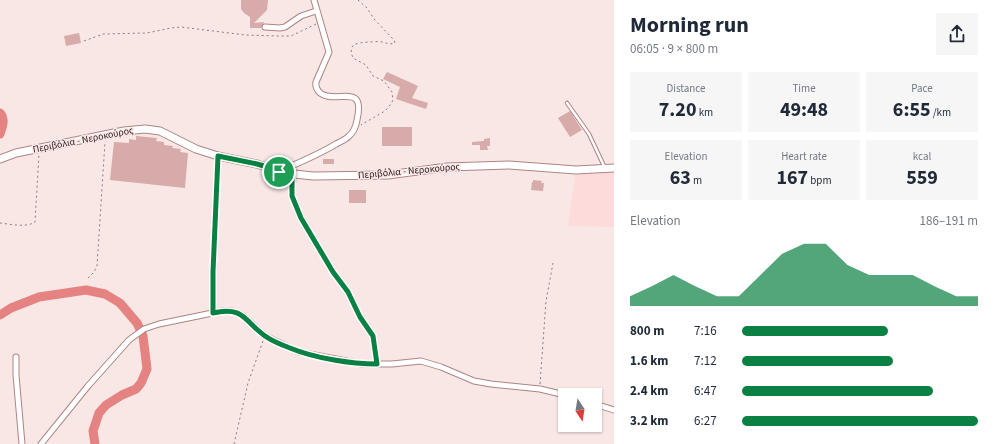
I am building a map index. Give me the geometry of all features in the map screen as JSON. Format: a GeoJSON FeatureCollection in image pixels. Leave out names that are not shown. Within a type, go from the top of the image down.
{"type":"FeatureCollection","features":[{"type":"Feature","properties":{"kind":"main road","name":"Περιβόλια - Νεροκούρος"},"geometry":{"type":"LineString","coordinates":[[0,159],[40,148],[124,131],[152,129],[160,131],[196,149],[218,156],[257,164],[279,172],[292,174],[319,176],[361,176],[401,174],[447,167],[509,165],[561,169],[614,168]]}},
{"type":"Feature","properties":{"kind":"street"},"geometry":{"type":"LineString","coordinates":[[279,172],[349,136],[355,128],[358,116],[359,105],[355,100],[347,96],[335,97],[323,95],[318,92],[316,88],[316,82],[329,52],[314,0]]}},
{"type":"Feature","properties":{"kind":"street"},"geometry":{"type":"LineString","coordinates":[[265,27],[285,27],[301,16],[316,10]]}},
{"type":"Feature","properties":{"kind":"street"},"geometry":{"type":"LineString","coordinates":[[292,174],[292,196],[301,218],[330,267],[348,292],[360,317],[373,336],[377,364]]}},
{"type":"Feature","properties":{"kind":"street"},"geometry":{"type":"LineString","coordinates":[[40,444],[88,386],[136,334],[144,329],[159,324],[222,311],[237,312],[265,336],[289,348],[306,353],[352,362],[377,364],[420,361],[441,367],[474,381],[540,389],[558,393]]}},
{"type":"Feature","properties":{"kind":"street"},"geometry":{"type":"LineString","coordinates":[[16,357],[16,375],[22,444]]}},
{"type":"Feature","properties":{"kind":"street"},"geometry":{"type":"LineString","coordinates":[[602,406],[614,410]]}},
{"type":"Feature","properties":{"kind":"lane"},"geometry":{"type":"LineString","coordinates":[[567,103],[589,134],[605,169]]}},
{"type":"Feature","properties":{"kind":"path"},"geometry":{"type":"LineString","coordinates":[[355,128],[372,120],[385,111],[393,100],[392,92],[384,81],[373,76],[366,65],[353,58],[353,46],[355,44],[374,42],[390,44],[395,43],[367,8],[358,0]]}},
{"type":"Feature","properties":{"kind":"path"},"geometry":{"type":"LineString","coordinates":[[84,40],[103,34],[147,33],[181,27],[245,36],[291,36],[320,22]]}},
{"type":"Feature","properties":{"kind":"path"},"geometry":{"type":"LineString","coordinates":[[88,278],[97,266],[106,135]]}},
{"type":"Feature","properties":{"kind":"path"},"geometry":{"type":"LineString","coordinates":[[0,223],[26,224],[35,222],[40,148]]}},
{"type":"Feature","properties":{"kind":"path"},"geometry":{"type":"LineString","coordinates":[[213,313],[213,272],[218,156]]}},
{"type":"Feature","properties":{"kind":"path"},"geometry":{"type":"LineString","coordinates":[[540,389],[546,301],[553,263]]}},
{"type":"Feature","properties":{"kind":"path"},"geometry":{"type":"LineString","coordinates":[[234,444],[248,383],[265,336]]}},
{"type":"Feature","properties":{"kind":"shaded area"},"geometry":{"type":"Polygon","coordinates":[[[614,168],[614,227],[568,226],[576,170],[614,168]]]}},
{"type":"Feature","properties":{"kind":"building"},"geometry":{"type":"Polygon","coordinates":[[[241,0],[268,0],[267,10],[254,23],[264,22],[261,28],[250,28],[250,17],[241,9],[241,0]]]}},
{"type":"Feature","properties":{"kind":"building"},"geometry":{"type":"Polygon","coordinates":[[[79,33],[81,43],[66,46],[64,36],[79,33]]]}},
{"type":"Feature","properties":{"kind":"building"},"geometry":{"type":"Polygon","coordinates":[[[387,72],[418,86],[412,98],[428,103],[426,109],[396,99],[400,87],[383,79],[387,72]]]}},
{"type":"Feature","properties":{"kind":"building"},"geometry":{"type":"Polygon","coordinates":[[[570,111],[582,130],[570,137],[558,118],[570,111]]]}},
{"type":"Feature","properties":{"kind":"building"},"geometry":{"type":"Polygon","coordinates":[[[382,127],[412,127],[412,146],[382,146],[382,127]]]}},
{"type":"Feature","properties":{"kind":"building"},"geometry":{"type":"Polygon","coordinates":[[[136,136],[157,138],[156,141],[164,142],[164,145],[173,146],[172,148],[181,149],[180,152],[188,153],[185,188],[110,180],[114,142],[129,143],[129,139],[136,140],[136,136]]]}},
{"type":"Feature","properties":{"kind":"building"},"geometry":{"type":"Polygon","coordinates":[[[490,138],[490,146],[487,146],[488,150],[480,150],[480,145],[472,145],[472,142],[484,141],[484,139],[490,138]]]}},
{"type":"Feature","properties":{"kind":"building"},"geometry":{"type":"Polygon","coordinates":[[[323,159],[334,159],[334,164],[323,164],[323,159]]]}},
{"type":"Feature","properties":{"kind":"building"},"geometry":{"type":"Polygon","coordinates":[[[533,180],[542,181],[541,183],[544,183],[543,191],[531,190],[533,180]]]}},
{"type":"Feature","properties":{"kind":"building"},"geometry":{"type":"Polygon","coordinates":[[[349,190],[366,190],[366,203],[349,203],[349,190]]]}},
{"type":"Feature","properties":{"kind":"waterway"},"geometry":{"type":"LineString","coordinates":[[0,113],[3,118],[0,134]]}},
{"type":"Feature","properties":{"kind":"waterway"},"geometry":{"type":"LineString","coordinates":[[0,315],[11,308],[39,297],[86,290],[105,294],[120,303],[137,323],[143,336],[147,369],[141,383],[136,389],[122,395],[106,405],[99,413],[93,431],[95,444]]}},
{"type":"Feature","properties":{"kind":"route"},"geometry":{"type":"LineString","coordinates":[[218,156],[257,164],[279,172],[292,174],[292,196],[301,218],[333,272],[348,292],[354,302],[356,311],[373,336],[377,364],[362,364],[299,352],[265,336],[237,312],[222,311],[213,313],[213,272],[218,156]]}}]}
